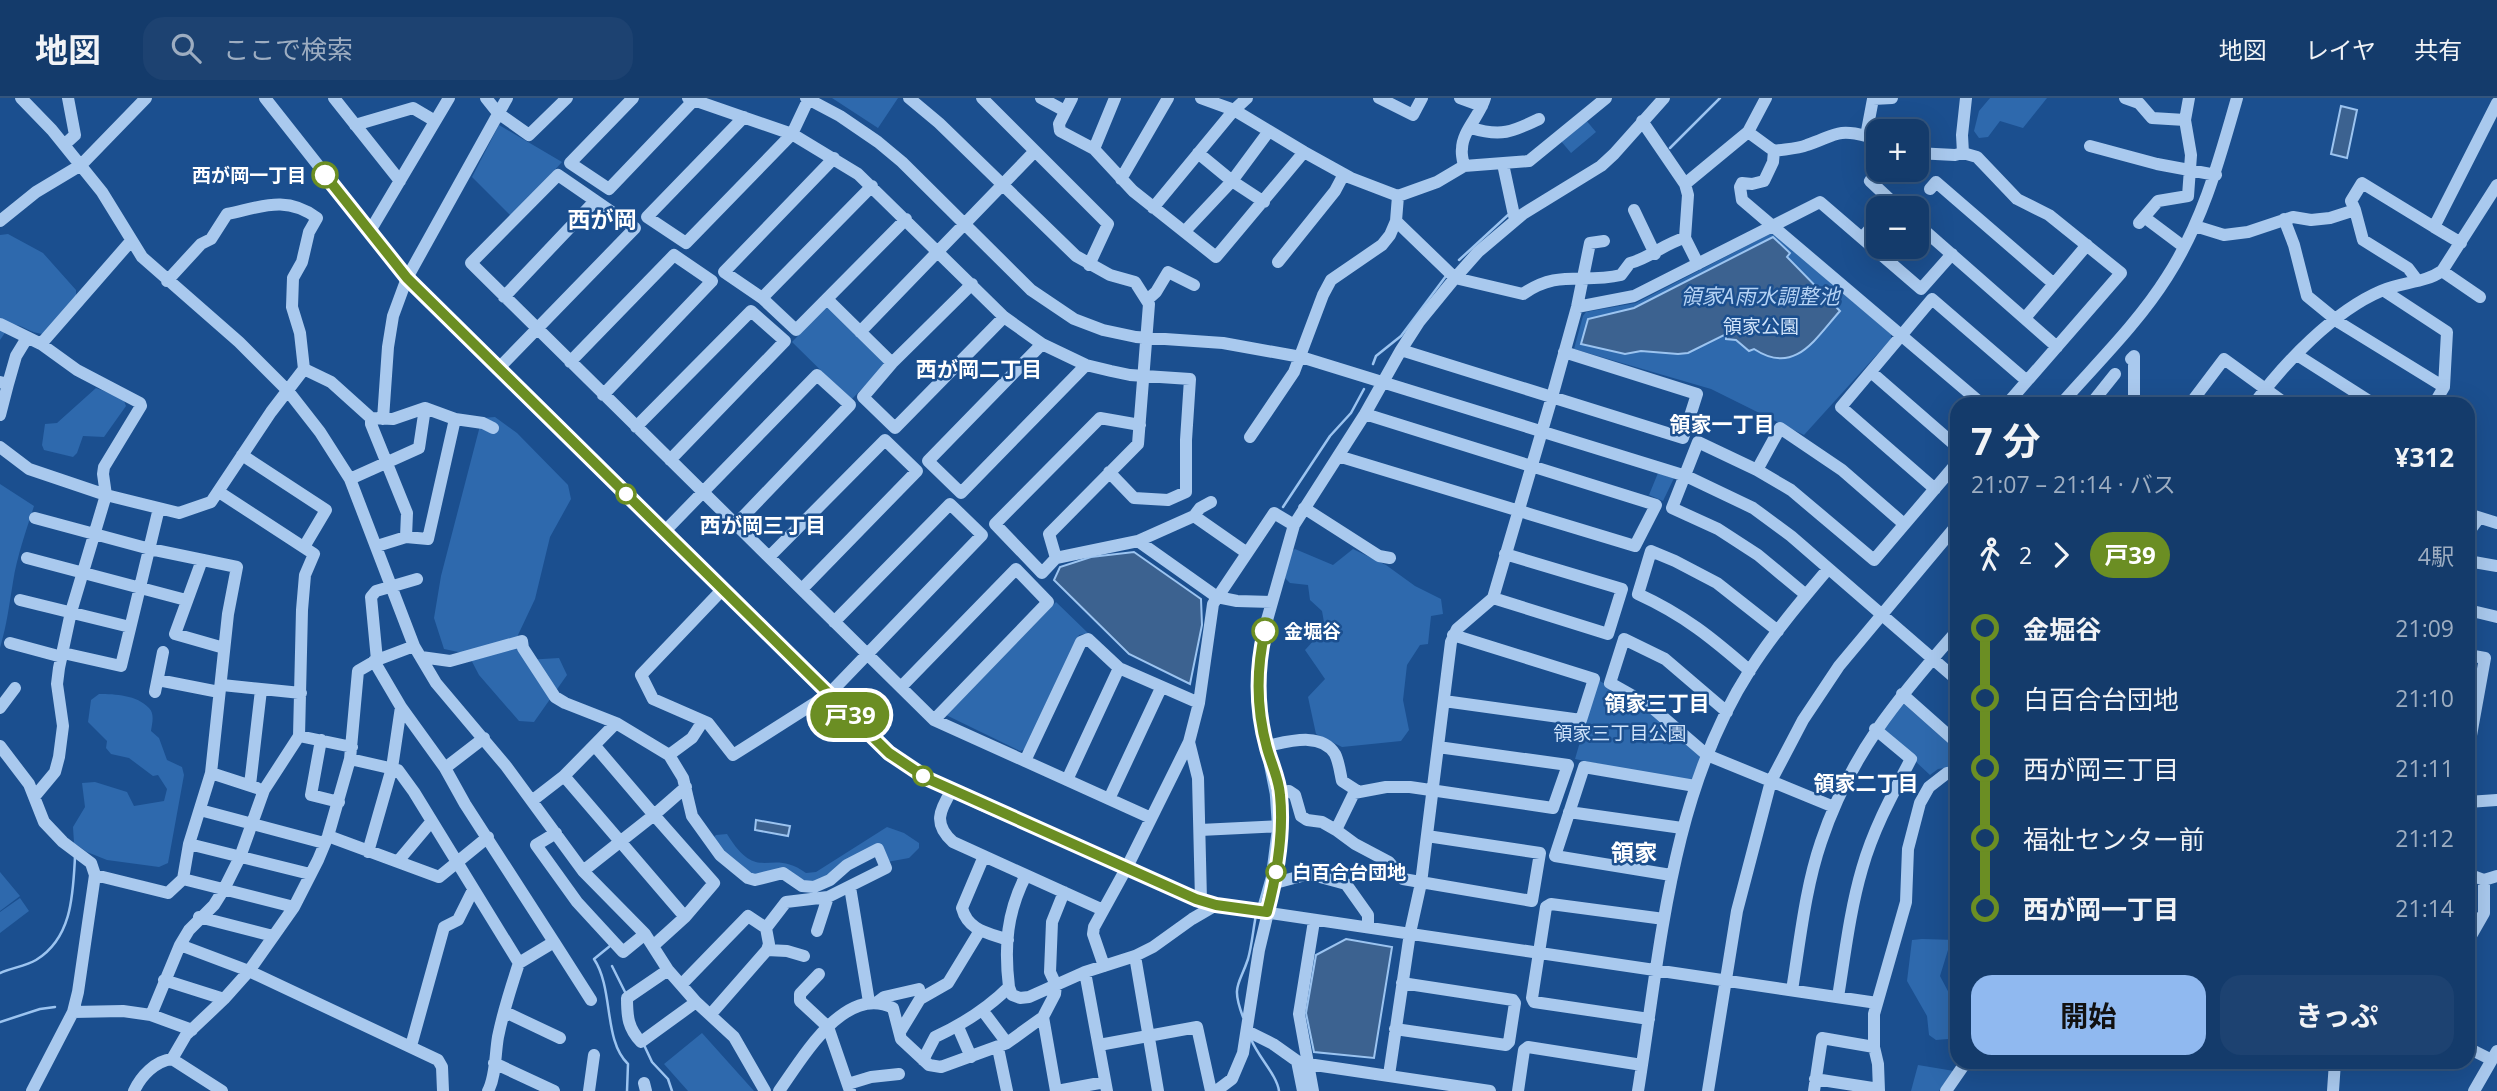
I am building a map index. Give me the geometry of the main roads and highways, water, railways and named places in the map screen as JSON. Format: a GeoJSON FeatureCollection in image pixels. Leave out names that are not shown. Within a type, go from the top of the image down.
{"type":"FeatureCollection","features":[{"type":"Feature","properties":{"kind":"water"},"geometry":{"type":"Polygon","coordinates":[[[2341,106],[2357,110],[2347,158],[2331,154],[2341,106]]]}},
{"type":"Feature","properties":{"kind":"water","name":"領家A雨水調整池"},"geometry":{"type":"Polygon","coordinates":[[[1773,237],[1790,253],[1787,257],[1840,311],[1803,351],[1781,358],[1768,356],[1754,349],[1749,351],[1736,340],[1726,339],[1726,334],[1688,353],[1678,354],[1641,351],[1625,354],[1581,344],[1588,319],[1634,308],[1773,237]]]}},
{"type":"Feature","properties":{"kind":"water"},"geometry":{"type":"Polygon","coordinates":[[[1134,552],[1201,599],[1202,625],[1190,684],[1129,654],[1054,580],[1060,567],[1091,557],[1134,552]]]}},
{"type":"Feature","properties":{"kind":"water"},"geometry":{"type":"Polygon","coordinates":[[[756,820],[790,826],[788,836],[755,830],[756,820]]]}},
{"type":"Feature","properties":{"kind":"water"},"geometry":{"type":"Polygon","coordinates":[[[1346,939],[1392,947],[1374,1058],[1314,1052],[1306,1013],[1316,955],[1346,939]]]}},
{"type":"Feature","properties":{"kind":"waterway"},"geometry":{"type":"LineString","coordinates":[[1670,148],[1720,98]]}},
{"type":"Feature","properties":{"kind":"waterway"},"geometry":{"type":"LineString","coordinates":[[1459,260],[1508,215]]}},
{"type":"Feature","properties":{"kind":"waterway"},"geometry":{"type":"LineString","coordinates":[[1373,364],[1376,356],[1401,336],[1446,276]]}},
{"type":"Feature","properties":{"kind":"waterway"},"geometry":{"type":"LineString","coordinates":[[1283,507],[1330,436],[1351,413],[1364,389]]}},
{"type":"Feature","properties":{"kind":"waterway"},"geometry":{"type":"LineString","coordinates":[[1265,764],[1273,823]]}},
{"type":"Feature","properties":{"kind":"waterway"},"geometry":{"type":"LineString","coordinates":[[1259,905],[1267,877],[1273,830]]}},
{"type":"Feature","properties":{"kind":"waterway"},"geometry":{"type":"LineString","coordinates":[[0,973],[36,960],[57,940],[68,914],[75,857]]}},
{"type":"Feature","properties":{"kind":"waterway"},"geometry":{"type":"LineString","coordinates":[[1243,1017],[1237,992],[1249,954],[1256,915]]}},
{"type":"Feature","properties":{"kind":"waterway"},"geometry":{"type":"LineString","coordinates":[[610,946],[594,959],[604,985],[615,1042],[628,1064],[627,1091]]}},
{"type":"Feature","properties":{"kind":"waterway"},"geometry":{"type":"LineString","coordinates":[[612,966],[626,994]]}},
{"type":"Feature","properties":{"kind":"waterway"},"geometry":{"type":"LineString","coordinates":[[0,1022],[55,1007]]}},
{"type":"Feature","properties":{"kind":"waterway"},"geometry":{"type":"LineString","coordinates":[[1251,1039],[1275,1079],[1279,1091]]}},
{"type":"Feature","properties":{"kind":"waterway"},"geometry":{"type":"LineString","coordinates":[[644,1045],[652,1062],[668,1079],[672,1091]]}},
{"type":"Feature","properties":{"kind":"place","name":"西が岡一丁目"},"geometry":{"type":"Point","coordinates":[325,175]}},
{"type":"Feature","properties":{"kind":"place","name":"金堀谷"},"geometry":{"type":"Point","coordinates":[1265,631]}},
{"type":"Feature","properties":{"kind":"place","name":"白百合台団地"},"geometry":{"type":"Point","coordinates":[1276,872]}},
{"type":"Feature","properties":{"kind":"district","name":"西が岡"},"geometry":{"type":"Point","coordinates":[602,220]}},
{"type":"Feature","properties":{"kind":"district","name":"西が岡二丁目"},"geometry":{"type":"Point","coordinates":[979,370]}},
{"type":"Feature","properties":{"kind":"district","name":"領家一丁目"},"geometry":{"type":"Point","coordinates":[1722,425]}},
{"type":"Feature","properties":{"kind":"district","name":"西が岡三丁目"},"geometry":{"type":"Point","coordinates":[763,526]}},
{"type":"Feature","properties":{"kind":"district","name":"領家三丁目"},"geometry":{"type":"Point","coordinates":[1657,704]}},
{"type":"Feature","properties":{"kind":"district","name":"領家二丁目"},"geometry":{"type":"Point","coordinates":[1866,784]}},
{"type":"Feature","properties":{"kind":"district","name":"領家"},"geometry":{"type":"Point","coordinates":[1634,853]}},
{"type":"Feature","properties":{"kind":"park label","name":"領家公園"},"geometry":{"type":"Point","coordinates":[1761,326]}},
{"type":"Feature","properties":{"kind":"park label","name":"領家三丁目公園"},"geometry":{"type":"Point","coordinates":[1620,733]}}]}
